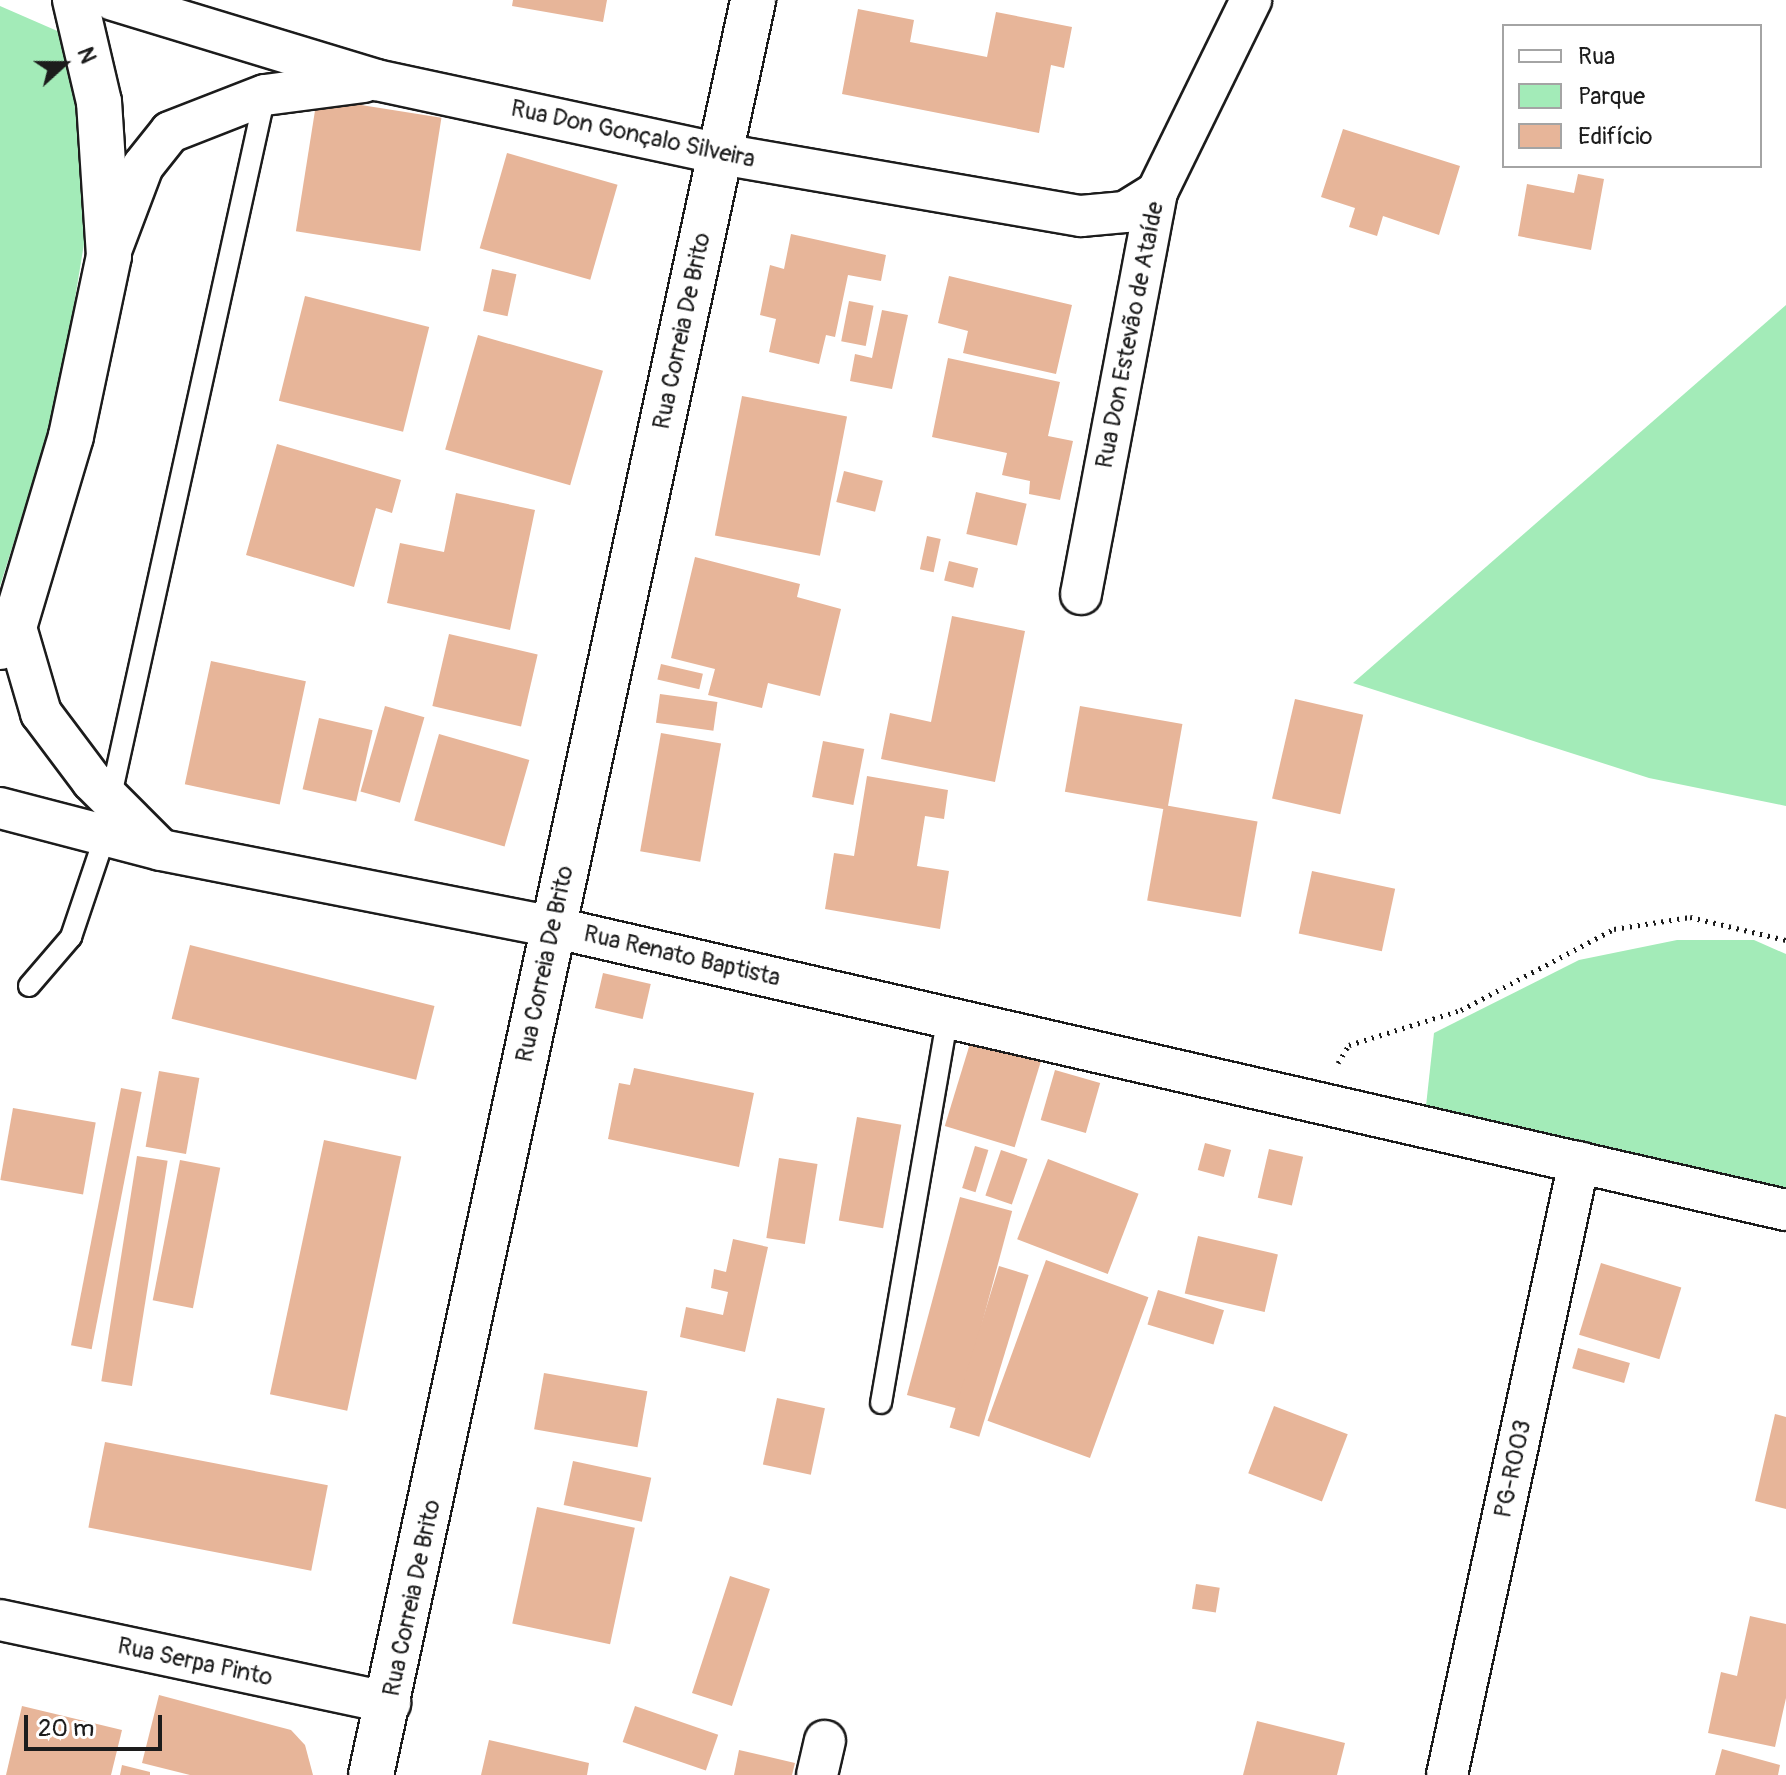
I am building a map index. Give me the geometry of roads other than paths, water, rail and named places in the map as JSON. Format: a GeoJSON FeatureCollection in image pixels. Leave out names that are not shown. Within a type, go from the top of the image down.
{"type":"FeatureCollection","features":[{"type":"Feature","properties":{"kind":"street"},"geometry":{"type":"LineString","coordinates":[[75,0],[99,102],[109,256]]}},
{"type":"Feature","properties":{"kind":"street","name":"Rua Don Gonçalo Silveira"},"geometry":{"type":"LineString","coordinates":[[113,0],[376,80],[721,154],[1081,216],[1125,212],[1157,192]]}},
{"type":"Feature","properties":{"kind":"street","name":"Rua Correia De Brito"},"geometry":{"type":"LineString","coordinates":[[371,1775],[390,1703],[552,927],[753,0]]}},
{"type":"Feature","properties":{"kind":"street","name":"Rua Don Estevão de Ataíde"},"geometry":{"type":"LineString","coordinates":[[1081,594],[1157,192],[1251,0]]}},
{"type":"Feature","properties":{"kind":"street"},"geometry":{"type":"LineString","coordinates":[[108,818],[41,713],[7,636],[71,436],[109,256],[143,166],[170,132],[265,95],[376,80]]}},
{"type":"Feature","properties":{"kind":"street","name":"Rua Renato Baptista"},"geometry":{"type":"LineString","coordinates":[[0,808],[108,818],[161,850],[552,927],[1786,1210]]}},
{"type":"Feature","properties":{"kind":"street","name":"PG-R003"},"geometry":{"type":"LineString","coordinates":[[1447,1775],[1579,1162]]}},
{"type":"Feature","properties":{"kind":"street","name":"Rua Serpa Pinto"},"geometry":{"type":"LineString","coordinates":[[0,1620],[390,1703]]}},
{"type":"Feature","properties":{"kind":"lane"},"geometry":{"type":"LineString","coordinates":[[29,986],[71,937],[108,818],[265,95]]}},
{"type":"Feature","properties":{"kind":"lane"},"geometry":{"type":"LineString","coordinates":[[881,1403],[948,1017]]}}]}
